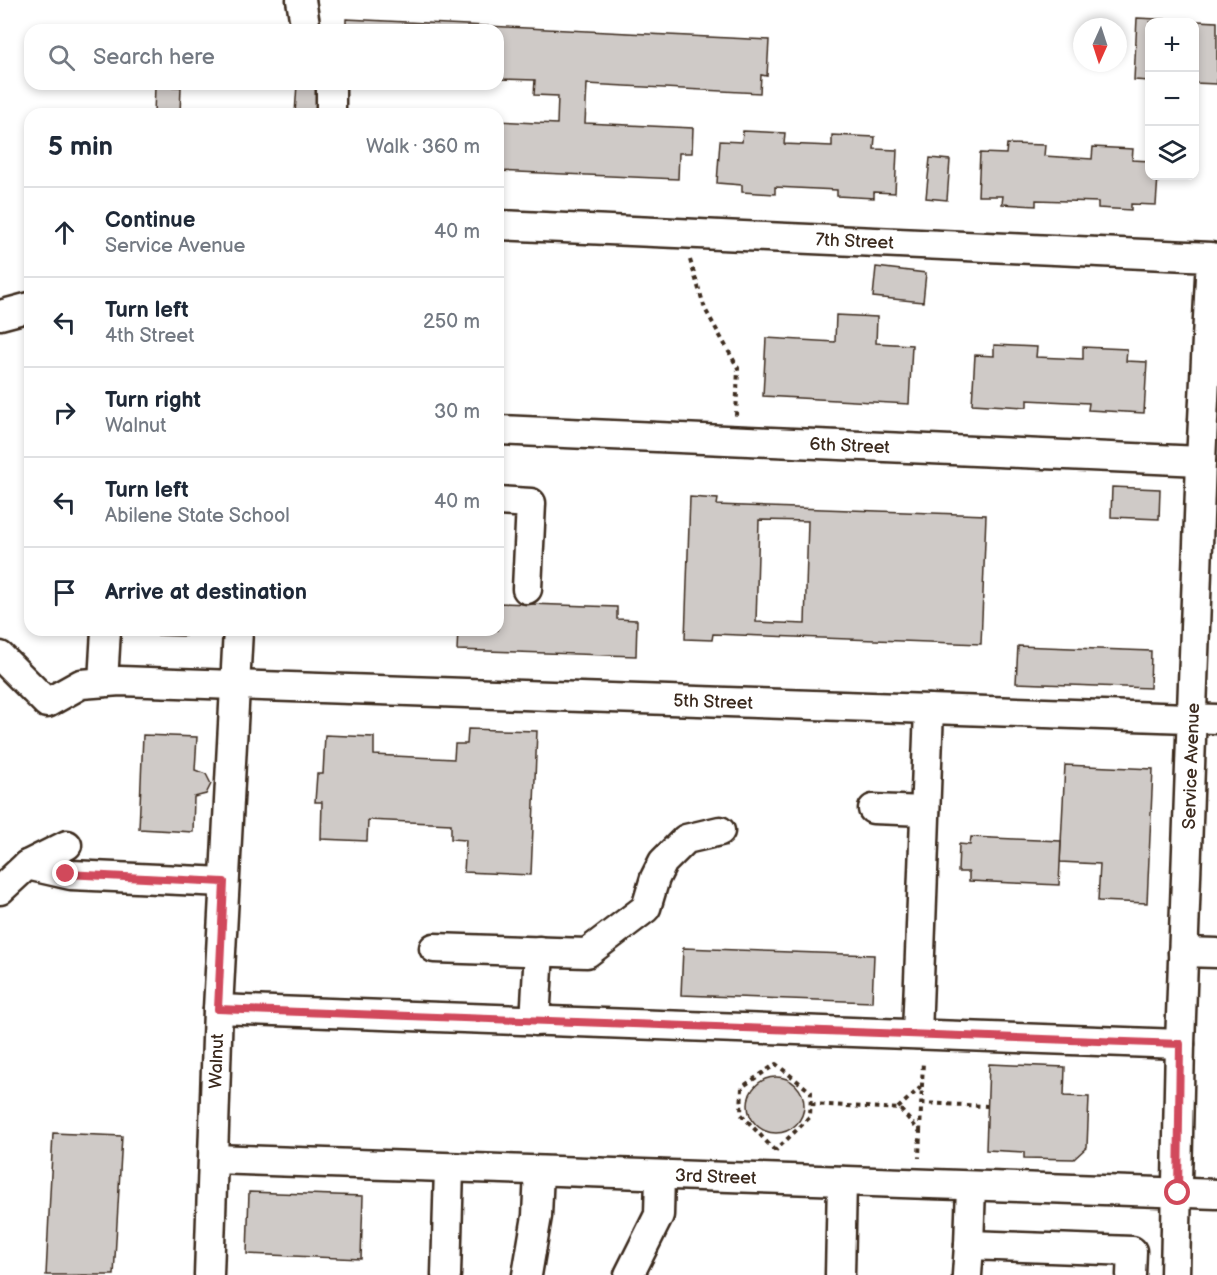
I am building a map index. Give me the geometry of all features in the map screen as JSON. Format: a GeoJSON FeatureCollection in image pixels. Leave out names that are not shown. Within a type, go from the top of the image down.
{"type":"FeatureCollection","features":[{"type":"Feature","properties":{"kind":"street"},"geometry":{"type":"LineString","coordinates":[[301,0],[305,24]]}},
{"type":"Feature","properties":{"kind":"street"},"geometry":{"type":"LineString","coordinates":[[331,90],[331,108]]}},
{"type":"Feature","properties":{"kind":"street","name":"7th Street"},"geometry":{"type":"LineString","coordinates":[[504,225],[1211,257]]}},
{"type":"Feature","properties":{"kind":"street","name":"Service Avenue"},"geometry":{"type":"LineString","coordinates":[[1175,1275],[1183,952],[1205,718],[1201,460],[1212,360],[1211,257]]}},
{"type":"Feature","properties":{"kind":"street"},"geometry":{"type":"LineString","coordinates":[[0,315],[24,309]]}},
{"type":"Feature","properties":{"kind":"street","name":"6th Street"},"geometry":{"type":"LineString","coordinates":[[504,430],[1201,460]]}},
{"type":"Feature","properties":{"kind":"street"},"geometry":{"type":"LineString","coordinates":[[504,501],[531,503],[527,589]]}},
{"type":"Feature","properties":{"kind":"street"},"geometry":{"type":"LineString","coordinates":[[107,636],[111,682]]}},
{"type":"Feature","properties":{"kind":"street","name":"Walnut"},"geometry":{"type":"LineString","coordinates":[[209,1275],[218,1009],[238,636]]}},
{"type":"Feature","properties":{"kind":"street"},"geometry":{"type":"LineString","coordinates":[[0,656],[46,703],[72,715]]}},
{"type":"Feature","properties":{"kind":"street","name":"5th Street"},"geometry":{"type":"LineString","coordinates":[[46,703],[73,687],[111,682],[235,684],[1205,718]]}},
{"type":"Feature","properties":{"kind":"street"},"geometry":{"type":"LineString","coordinates":[[920,1034],[929,709]]}},
{"type":"Feature","properties":{"kind":"street"},"geometry":{"type":"LineString","coordinates":[[873,809],[926,811]]}},
{"type":"Feature","properties":{"kind":"street"},"geometry":{"type":"LineString","coordinates":[[434,948],[587,953],[646,908],[655,878],[663,862],[686,839],[720,831]]}},
{"type":"Feature","properties":{"kind":"street"},"geometry":{"type":"LineString","coordinates":[[0,890],[27,865],[67,845]]}},
{"type":"Feature","properties":{"kind":"street"},"geometry":{"type":"LineString","coordinates":[[27,865],[71,875],[224,882]]}},
{"type":"Feature","properties":{"kind":"street"},"geometry":{"type":"LineString","coordinates":[[535,1021],[539,951]]}},
{"type":"Feature","properties":{"kind":"street"},"geometry":{"type":"LineString","coordinates":[[1183,952],[1217,953]]}},
{"type":"Feature","properties":{"kind":"street"},"geometry":{"type":"LineString","coordinates":[[218,1009],[1180,1044]]}},
{"type":"Feature","properties":{"kind":"street","name":"3rd Street"},"geometry":{"type":"LineString","coordinates":[[214,1160],[1217,1194]]}},
{"type":"Feature","properties":{"kind":"street"},"geometry":{"type":"LineString","coordinates":[[446,1275],[449,1168]]}},
{"type":"Feature","properties":{"kind":"street"},"geometry":{"type":"LineString","coordinates":[[527,1275],[537,1216],[539,1171]]}},
{"type":"Feature","properties":{"kind":"street"},"geometry":{"type":"LineString","coordinates":[[629,1275],[659,1215],[660,1175]]}},
{"type":"Feature","properties":{"kind":"street"},"geometry":{"type":"LineString","coordinates":[[840,1275],[842,1181]]}},
{"type":"Feature","properties":{"kind":"street"},"geometry":{"type":"LineString","coordinates":[[967,1275],[971,1186]]}},
{"type":"Feature","properties":{"kind":"street"},"geometry":{"type":"LineString","coordinates":[[969,1245],[1132,1251],[1131,1275]]}},
{"type":"Feature","properties":{"kind":"path"},"geometry":{"type":"LineString","coordinates":[[688,233],[688,251],[693,276],[705,309],[738,368],[735,440]]}},
{"type":"Feature","properties":{"kind":"path"},"geometry":{"type":"LineString","coordinates":[[919,1184],[922,1087],[920,1034]]}},
{"type":"Feature","properties":{"kind":"path"},"geometry":{"type":"LineString","coordinates":[[776,1064],[811,1092],[811,1104],[810,1117],[775,1151],[741,1114],[742,1087],[776,1064]]}},
{"type":"Feature","properties":{"kind":"path"},"geometry":{"type":"LineString","coordinates":[[811,1104],[897,1108],[922,1087]]}},
{"type":"Feature","properties":{"kind":"path"},"geometry":{"type":"LineString","coordinates":[[921,1103],[987,1106]]}},
{"type":"Feature","properties":{"kind":"path"},"geometry":{"type":"LineString","coordinates":[[897,1108],[920,1132]]}},
{"type":"Feature","properties":{"kind":"building"},"geometry":{"type":"Polygon","coordinates":[[[1137,18],[1145,18],[1145,81],[1134,80],[1137,18]]]}},
{"type":"Feature","properties":{"kind":"building"},"geometry":{"type":"Polygon","coordinates":[[[346,19],[447,24],[346,24],[346,19]]]}},
{"type":"Feature","properties":{"kind":"building"},"geometry":{"type":"Polygon","coordinates":[[[1199,21],[1217,22],[1217,84],[1199,83],[1199,21]]]}},
{"type":"Feature","properties":{"kind":"building"},"geometry":{"type":"Polygon","coordinates":[[[504,27],[769,40],[767,76],[761,75],[760,93],[587,84],[585,123],[693,128],[692,153],[679,153],[678,179],[504,171],[504,121],[557,124],[558,96],[534,95],[535,80],[504,79],[504,27]]]}},
{"type":"Feature","properties":{"kind":"building"},"geometry":{"type":"Polygon","coordinates":[[[155,90],[181,90],[180,108],[154,108],[155,90]]]}},
{"type":"Feature","properties":{"kind":"building"},"geometry":{"type":"Polygon","coordinates":[[[297,90],[321,90],[320,108],[295,108],[297,90]]]}},
{"type":"Feature","properties":{"kind":"building"},"geometry":{"type":"Polygon","coordinates":[[[743,131],[785,133],[784,144],[832,146],[832,135],[875,137],[874,149],[897,150],[895,193],[874,192],[874,198],[837,196],[837,190],[775,187],[775,194],[742,192],[742,185],[717,183],[720,141],[742,142],[743,131]]]}},
{"type":"Feature","properties":{"kind":"building"},"geometry":{"type":"Polygon","coordinates":[[[1007,144],[1045,145],[1044,156],[1092,159],[1093,147],[1133,149],[1132,160],[1145,161],[1145,180],[1158,180],[1156,205],[1131,204],[1131,210],[1098,208],[1098,202],[1036,200],[1036,206],[1002,204],[1003,196],[978,196],[980,153],[1006,154],[1007,144]]]}},
{"type":"Feature","properties":{"kind":"building"},"geometry":{"type":"Polygon","coordinates":[[[930,158],[950,160],[947,200],[926,198],[930,158]]]}},
{"type":"Feature","properties":{"kind":"building"},"geometry":{"type":"Polygon","coordinates":[[[876,267],[926,273],[923,302],[873,297],[876,267]]]}},
{"type":"Feature","properties":{"kind":"building"},"geometry":{"type":"Polygon","coordinates":[[[836,315],[877,317],[876,343],[912,345],[909,404],[763,396],[766,338],[835,342],[836,315]]]}},
{"type":"Feature","properties":{"kind":"building"},"geometry":{"type":"Polygon","coordinates":[[[994,345],[1037,347],[1036,357],[1083,359],[1083,347],[1127,349],[1126,361],[1147,362],[1144,413],[1088,410],[1089,403],[1027,400],[1027,407],[972,404],[975,355],[994,356],[994,345]]]}},
{"type":"Feature","properties":{"kind":"building"},"geometry":{"type":"Polygon","coordinates":[[[1112,487],[1160,489],[1159,519],[1111,517],[1112,487]]]}},
{"type":"Feature","properties":{"kind":"building"},"geometry":{"type":"Polygon","coordinates":[[[690,497],[718,499],[717,505],[986,515],[981,644],[713,634],[712,640],[685,639],[690,497]],[[759,520],[756,622],[805,624],[808,521],[759,520]]]}},
{"type":"Feature","properties":{"kind":"building"},"geometry":{"type":"Polygon","coordinates":[[[504,603],[617,607],[617,619],[637,620],[636,656],[457,650],[458,636],[504,636],[504,603]]]}},
{"type":"Feature","properties":{"kind":"building"},"geometry":{"type":"Polygon","coordinates":[[[1018,646],[1151,651],[1150,688],[1016,683],[1018,646]]]}},
{"type":"Feature","properties":{"kind":"building"},"geometry":{"type":"Polygon","coordinates":[[[468,729],[537,731],[531,875],[464,872],[466,840],[451,839],[451,824],[368,820],[367,841],[321,839],[322,802],[315,802],[317,774],[323,774],[325,735],[374,737],[374,755],[454,759],[455,744],[467,744],[468,729]]]}},
{"type":"Feature","properties":{"kind":"building"},"geometry":{"type":"Polygon","coordinates":[[[143,735],[197,737],[195,770],[206,774],[211,784],[206,794],[194,797],[193,832],[139,829],[143,735]]]}},
{"type":"Feature","properties":{"kind":"building"},"geometry":{"type":"Polygon","coordinates":[[[1065,765],[1153,769],[1147,903],[1098,901],[1100,864],[1060,862],[1065,765]]]}},
{"type":"Feature","properties":{"kind":"building"},"geometry":{"type":"Polygon","coordinates":[[[971,837],[1061,841],[1059,885],[969,881],[969,872],[958,872],[959,844],[970,845],[971,837]]]}},
{"type":"Feature","properties":{"kind":"building"},"geometry":{"type":"Polygon","coordinates":[[[683,948],[874,955],[872,1002],[681,995],[683,948]]]}},
{"type":"Feature","properties":{"kind":"building"},"geometry":{"type":"Polygon","coordinates":[[[989,1064],[1065,1067],[1064,1096],[1089,1097],[1087,1147],[1074,1159],[1024,1158],[1024,1152],[986,1150],[989,1064]]]}},
{"type":"Feature","properties":{"kind":"building"},"geometry":{"type":"Polygon","coordinates":[[[770,1077],[782,1077],[792,1081],[800,1089],[804,1105],[800,1121],[792,1129],[782,1133],[770,1133],[760,1129],[752,1121],[748,1111],[748,1099],[752,1089],[760,1081],[770,1077]]]}},
{"type":"Feature","properties":{"kind":"building"},"geometry":{"type":"Polygon","coordinates":[[[53,1133],[122,1136],[114,1275],[46,1275],[53,1133]]]}},
{"type":"Feature","properties":{"kind":"building"},"geometry":{"type":"Polygon","coordinates":[[[249,1192],[363,1196],[361,1259],[247,1254],[249,1192]]]}},
{"type":"Feature","properties":{"kind":"route"},"geometry":{"type":"LineString","coordinates":[[66,874],[224,882],[218,1009],[1180,1044],[1178,1193]]}}]}
